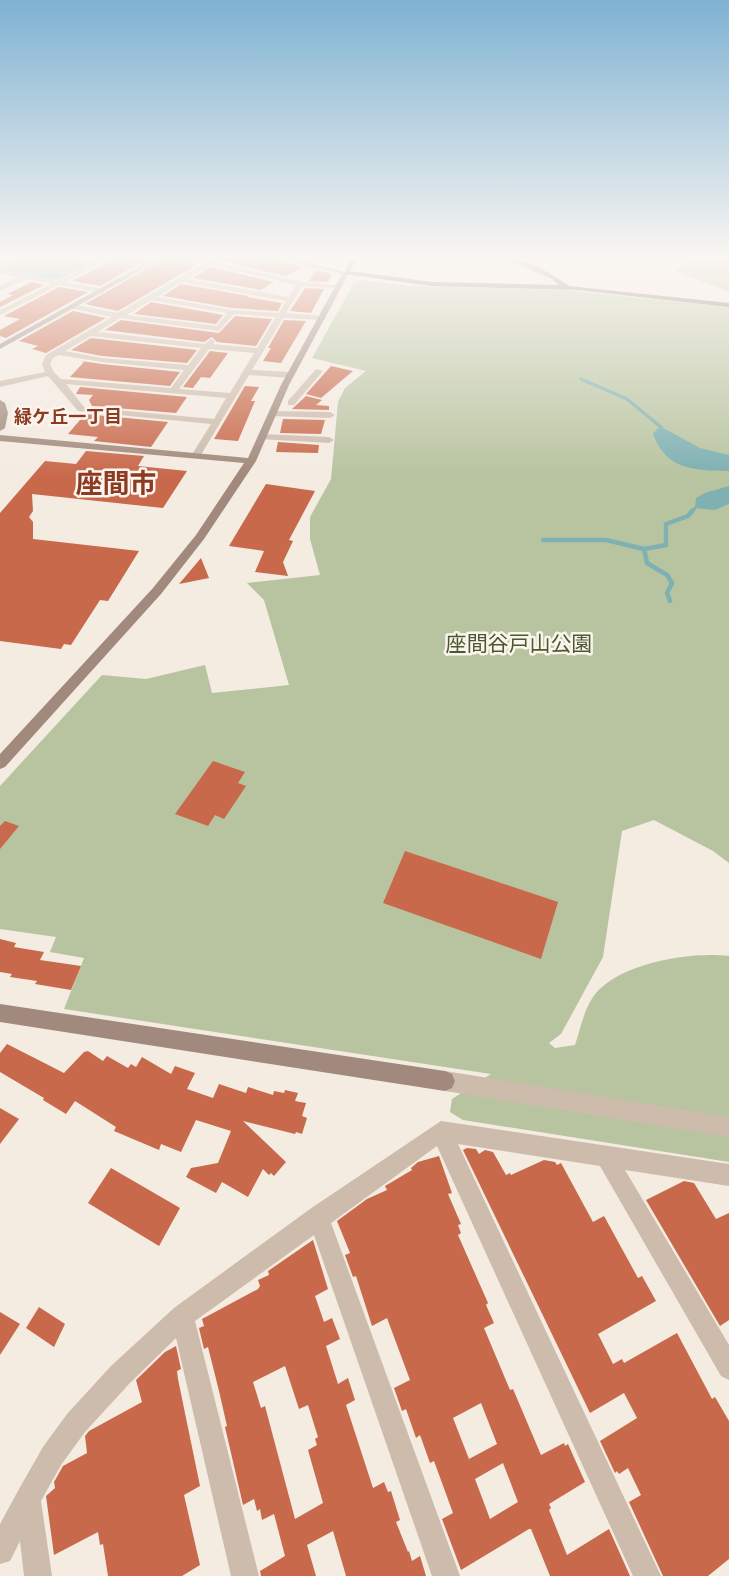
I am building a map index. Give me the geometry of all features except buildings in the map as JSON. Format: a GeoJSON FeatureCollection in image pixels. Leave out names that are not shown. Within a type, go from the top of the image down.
{"type":"FeatureCollection","features":[{"type":"Feature","properties":{"kind":"street"},"geometry":{"type":"LineString","coordinates":[[0,347],[4,341],[29,329]]}},
{"type":"Feature","properties":{"kind":"street"},"geometry":{"type":"LineString","coordinates":[[98,329],[49,357],[46,364],[50,373],[81,409],[217,422]]}},
{"type":"Feature","properties":{"kind":"street"},"geometry":{"type":"LineString","coordinates":[[173,391],[219,329],[216,329]]}},
{"type":"Feature","properties":{"kind":"street"},"geometry":{"type":"LineString","coordinates":[[196,456],[273,329]]}},
{"type":"Feature","properties":{"kind":"street"},"geometry":{"type":"LineString","coordinates":[[0,764],[157,591],[200,537],[250,461],[285,385],[317,329]]}},
{"type":"Feature","properties":{"kind":"street"},"geometry":{"type":"LineString","coordinates":[[90,333],[114,338],[260,351]]}},
{"type":"Feature","properties":{"kind":"street"},"geometry":{"type":"LineString","coordinates":[[57,352],[102,360],[189,368]]}},
{"type":"Feature","properties":{"kind":"street"},"geometry":{"type":"LineString","coordinates":[[291,403],[319,371]]}},
{"type":"Feature","properties":{"kind":"street"},"geometry":{"type":"LineString","coordinates":[[247,372],[291,375]]}},
{"type":"Feature","properties":{"kind":"street"},"geometry":{"type":"LineString","coordinates":[[0,384],[50,373]]}},
{"type":"Feature","properties":{"kind":"street"},"geometry":{"type":"LineString","coordinates":[[59,381],[232,396]]}},
{"type":"Feature","properties":{"kind":"street"},"geometry":{"type":"LineString","coordinates":[[285,385],[304,387]]}},
{"type":"Feature","properties":{"kind":"street"},"geometry":{"type":"LineString","coordinates":[[0,403],[3,413],[0,428]]}},
{"type":"Feature","properties":{"kind":"street"},"geometry":{"type":"LineString","coordinates":[[272,414],[330,415]]}},
{"type":"Feature","properties":{"kind":"street"},"geometry":{"type":"LineString","coordinates":[[262,437],[329,440]]}},
{"type":"Feature","properties":{"kind":"street"},"geometry":{"type":"LineString","coordinates":[[0,438],[250,461]]}},
{"type":"Feature","properties":{"kind":"street"},"geometry":{"type":"LineString","coordinates":[[0,1013],[729,1127]]}},
{"type":"Feature","properties":{"kind":"street"},"geometry":{"type":"LineString","coordinates":[[441,1131],[647,1576]]}},
{"type":"Feature","properties":{"kind":"street"},"geometry":{"type":"LineString","coordinates":[[0,1551],[52,1456],[76,1423],[120,1375],[182,1316],[441,1131],[729,1175]]}},
{"type":"Feature","properties":{"kind":"street"},"geometry":{"type":"LineString","coordinates":[[605,1155],[729,1368]]}},
{"type":"Feature","properties":{"kind":"street"},"geometry":{"type":"LineString","coordinates":[[318,1217],[446,1576]]}},
{"type":"Feature","properties":{"kind":"street"},"geometry":{"type":"LineString","coordinates":[[182,1316],[245,1576]]}},
{"type":"Feature","properties":{"kind":"street"},"geometry":{"type":"LineString","coordinates":[[28,1498],[38,1576]]}},
{"type":"Feature","properties":{"kind":"green space","name":"座間谷戸山公園"},"geometry":{"type":"Polygon","coordinates":[[[328,329],[729,329],[729,863],[713,851],[654,820],[622,831],[603,957],[561,1034],[549,1043],[555,1048],[575,1045],[593,997],[604,985],[619,976],[636,968],[675,958],[729,956],[729,1162],[463,1120],[450,1112],[452,1099],[491,1074],[64,1009],[84,958],[50,952],[56,937],[0,929],[0,786],[102,675],[146,679],[205,665],[212,693],[289,685],[264,600],[247,583],[320,575],[310,539],[310,517],[331,479],[338,402],[345,388],[366,371],[312,358],[328,329]]]}},
{"type":"Feature","properties":{"kind":"water"},"geometry":{"type":"Polygon","coordinates":[[[658,428],[665,429],[700,448],[729,455],[729,471],[693,469],[674,462],[659,446],[653,434],[658,428]]]}},
{"type":"Feature","properties":{"kind":"water"},"geometry":{"type":"Polygon","coordinates":[[[729,486],[729,504],[715,510],[695,508],[696,498],[729,486]]]}},
{"type":"Feature","properties":{"kind":"waterway"},"geometry":{"type":"LineString","coordinates":[[581,379],[627,399],[662,428]]}},
{"type":"Feature","properties":{"kind":"waterway"},"geometry":{"type":"LineString","coordinates":[[691,513],[695,508]]}},
{"type":"Feature","properties":{"kind":"waterway"},"geometry":{"type":"LineString","coordinates":[[644,549],[666,545],[666,524],[688,516],[692,511]]}},
{"type":"Feature","properties":{"kind":"waterway"},"geometry":{"type":"LineString","coordinates":[[543,540],[606,540],[644,549]]}},
{"type":"Feature","properties":{"kind":"waterway"},"geometry":{"type":"LineString","coordinates":[[644,549],[647,563],[667,575],[672,583],[667,593],[670,601]]}},
{"type":"Feature","properties":{"kind":"district","name":"緑ケ丘一丁目"},"geometry":{"type":"Point","coordinates":[68,418]}},
{"type":"Feature","properties":{"kind":"district","name":"座間市"},"geometry":{"type":"Point","coordinates":[116,486]}}]}
